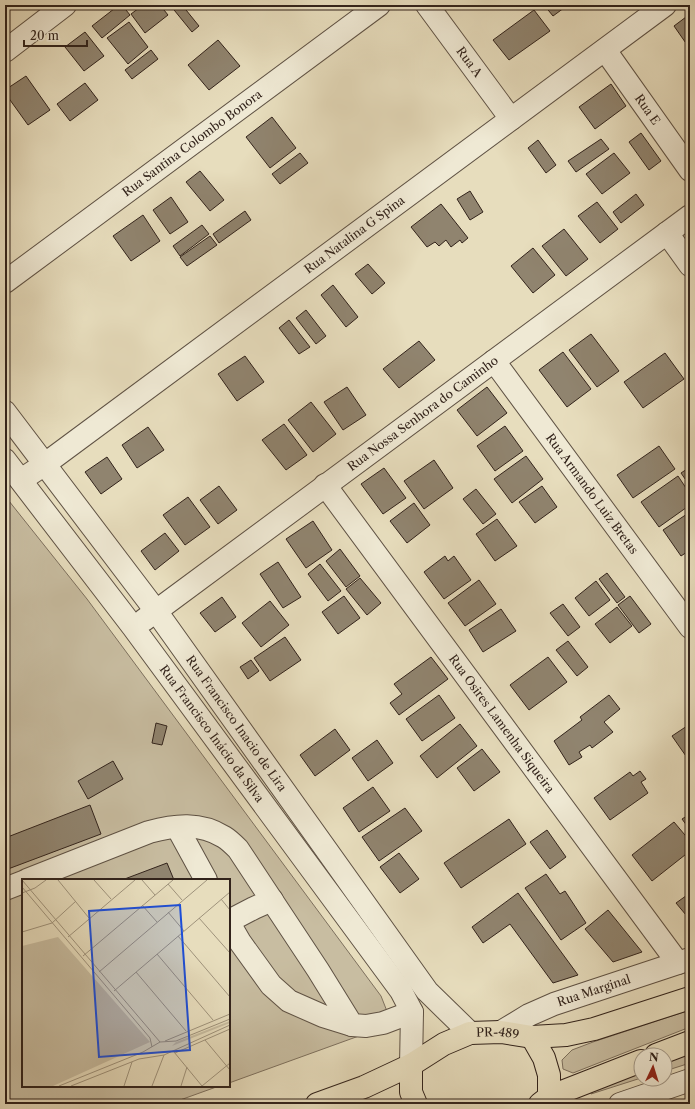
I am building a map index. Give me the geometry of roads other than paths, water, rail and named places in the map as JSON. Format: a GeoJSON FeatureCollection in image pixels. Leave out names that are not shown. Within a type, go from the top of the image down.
{"type":"FeatureCollection","features":[{"type":"Feature","properties":{"kind":"main road","name":"PR-489"},"geometry":{"type":"LineString","coordinates":[[317,1104],[364,1087],[411,1065],[444,1044],[470,1033],[501,1032],[532,1037],[566,1035],[594,1029],[690,998]]}},
{"type":"Feature","properties":{"kind":"main road"},"geometry":{"type":"LineString","coordinates":[[532,1037],[544,1058],[549,1075],[549,1102],[633,1065]]}},
{"type":"Feature","properties":{"kind":"main road"},"geometry":{"type":"LineString","coordinates":[[673,1048],[690,1042]]}},
{"type":"Feature","properties":{"kind":"main road"},"geometry":{"type":"LineString","coordinates":[[411,1065],[412,1092],[416,1104]]}},
{"type":"Feature","properties":{"kind":"street"},"geometry":{"type":"LineString","coordinates":[[5,51],[64,5]]}},
{"type":"Feature","properties":{"kind":"street","name":"Rua Santina Colombo Bonora"},"geometry":{"type":"LineString","coordinates":[[5,282],[379,5]]}},
{"type":"Feature","properties":{"kind":"street","name":"Rua A"},"geometry":{"type":"LineString","coordinates":[[427,5],[511,119]]}},
{"type":"Feature","properties":{"kind":"street","name":"Rua Natalina G Spina"},"geometry":{"type":"LineString","coordinates":[[21,480],[45,464],[665,5]]}},
{"type":"Feature","properties":{"kind":"street","name":"Rua E"},"geometry":{"type":"LineString","coordinates":[[605,50],[690,170]]}},
{"type":"Feature","properties":{"kind":"street","name":"Rua Nossa Senhora do Caminho"},"geometry":{"type":"LineString","coordinates":[[133,628],[690,216]]}},
{"type":"Feature","properties":{"kind":"street"},"geometry":{"type":"LineString","coordinates":[[667,233],[690,265]]}},
{"type":"Feature","properties":{"kind":"street","name":"Rua Armando Luiz Bretas"},"geometry":{"type":"LineString","coordinates":[[494,361],[690,627]]}},
{"type":"Feature","properties":{"kind":"street","name":"Rua Francisco Inacio de Lira"},"geometry":{"type":"LineString","coordinates":[[5,412],[156,612],[427,991],[470,1033]]}},
{"type":"Feature","properties":{"kind":"street","name":"Rua Francisco Inácio da Silva"},"geometry":{"type":"LineString","coordinates":[[5,460],[133,628],[401,991],[412,1012]]}},
{"type":"Feature","properties":{"kind":"street","name":"Rua Osires Lamenha Siqueira"},"geometry":{"type":"LineString","coordinates":[[325,486],[684,961]]}},
{"type":"Feature","properties":{"kind":"street"},"geometry":{"type":"LineString","coordinates":[[30,879],[149,832],[169,827],[195,826],[212,831],[225,838],[238,849],[352,1025]]}},
{"type":"Feature","properties":{"kind":"street"},"geometry":{"type":"LineString","coordinates":[[177,827],[205,879]]}},
{"type":"Feature","properties":{"kind":"street"},"geometry":{"type":"LineString","coordinates":[[5,889],[22,882]]}},
{"type":"Feature","properties":{"kind":"street"},"geometry":{"type":"LineString","coordinates":[[230,921],[272,900]]}},
{"type":"Feature","properties":{"kind":"street"},"geometry":{"type":"LineString","coordinates":[[230,924],[240,942],[271,985],[289,1001],[323,1016],[352,1025],[366,1026],[377,1024],[412,1012],[411,1065]]}},
{"type":"Feature","properties":{"kind":"street","name":"Rua Marginal"},"geometry":{"type":"LineString","coordinates":[[501,1032],[529,1015],[554,1004],[684,961]]}},
{"type":"Feature","properties":{"kind":"street"},"geometry":{"type":"LineString","coordinates":[[620,1104],[690,1080]]}}]}
